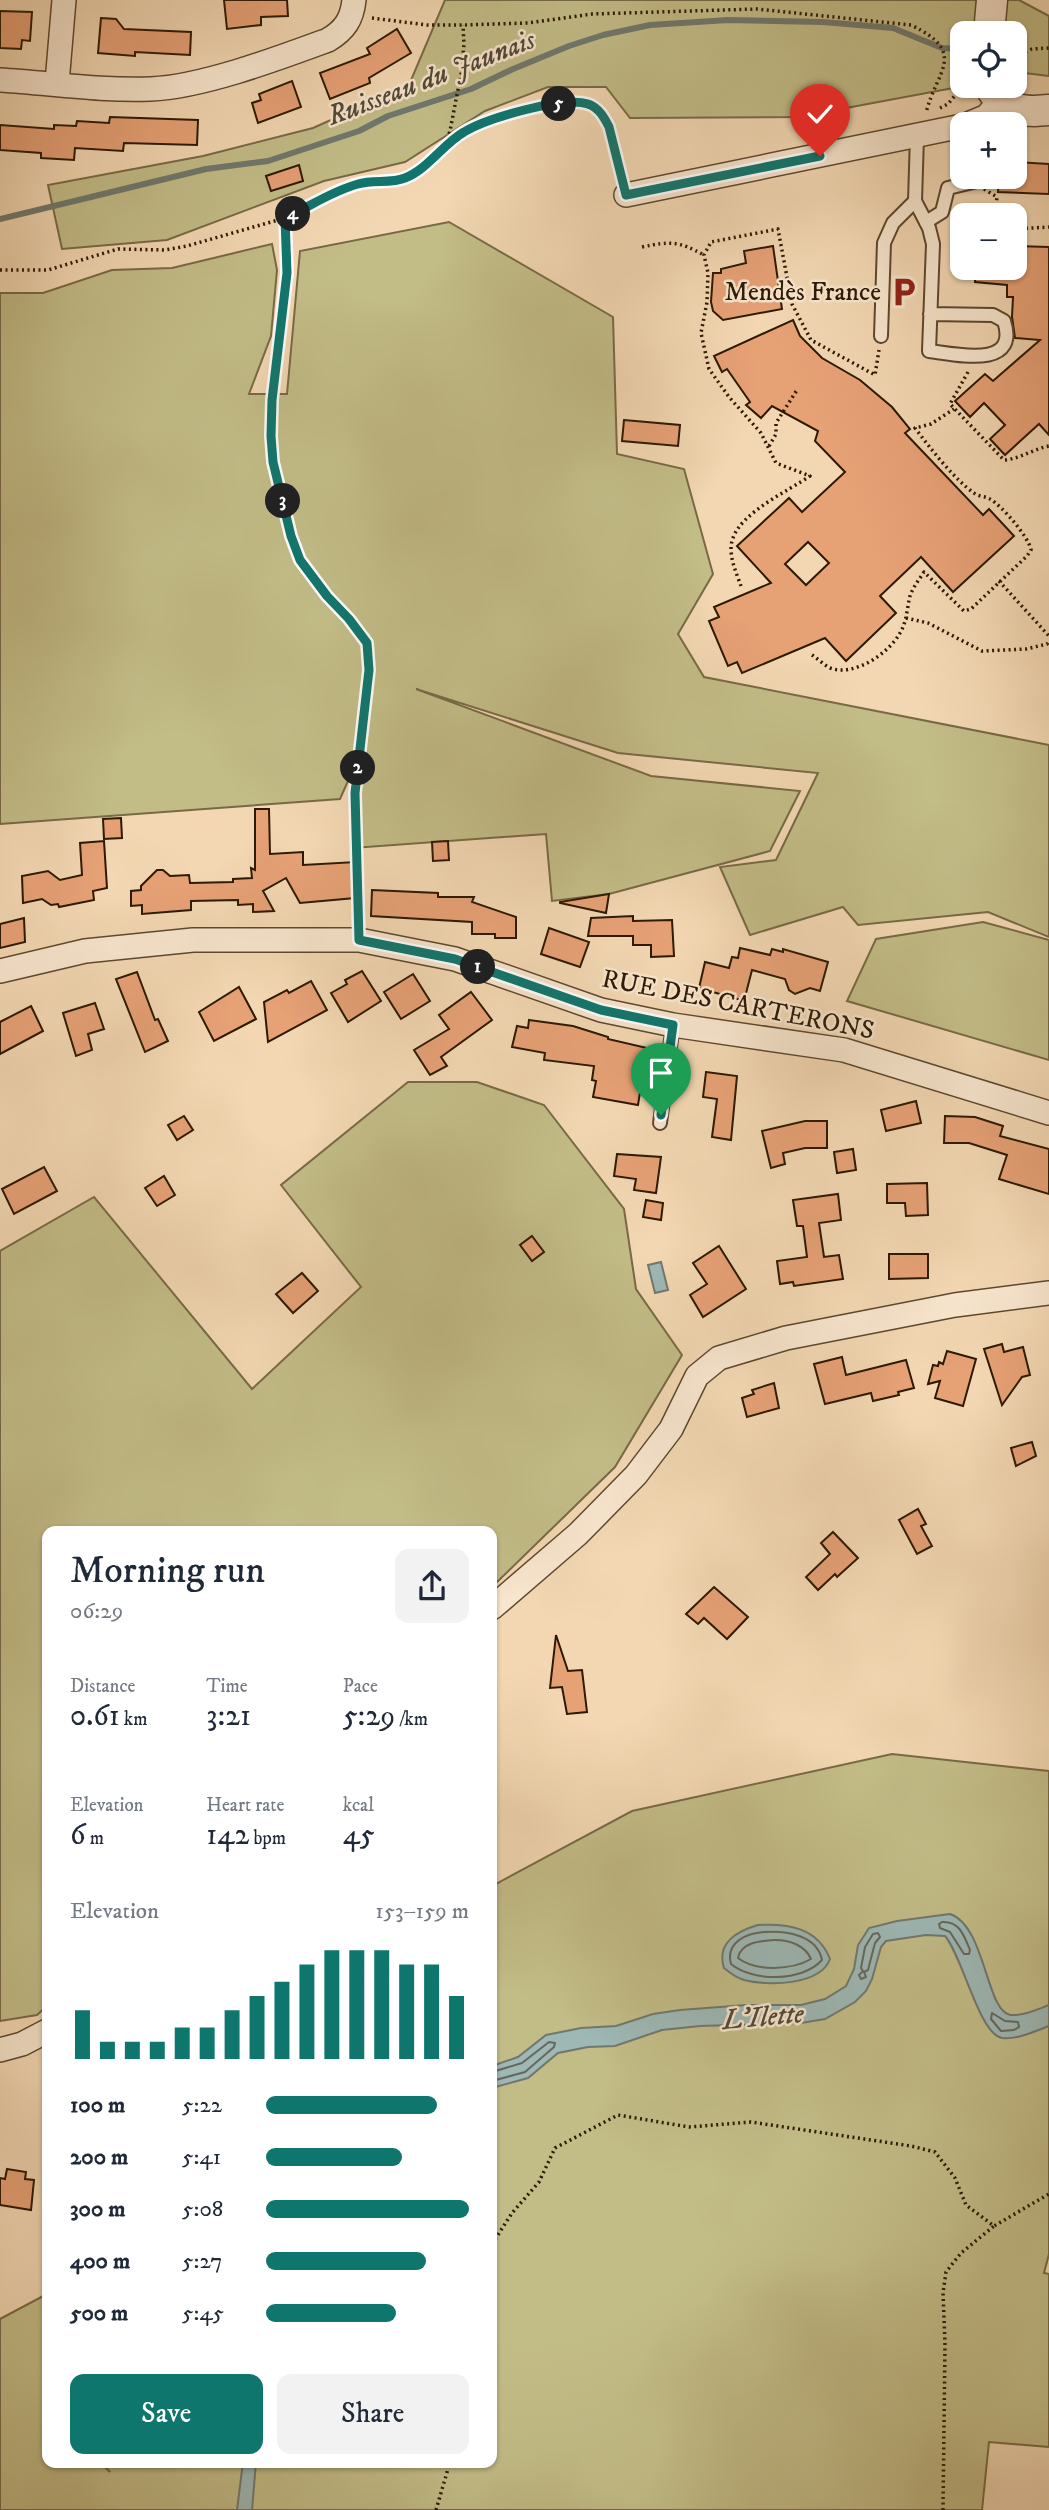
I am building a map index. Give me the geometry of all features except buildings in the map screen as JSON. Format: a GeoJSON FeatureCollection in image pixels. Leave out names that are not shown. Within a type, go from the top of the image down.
{"type":"FeatureCollection","features":[{"type":"Feature","properties":{"kind":"street"},"geometry":{"type":"LineString","coordinates":[[57,83],[64,0]]}},
{"type":"Feature","properties":{"kind":"street"},"geometry":{"type":"LineString","coordinates":[[990,21],[992,0]]}},
{"type":"Feature","properties":{"kind":"street"},"geometry":{"type":"LineString","coordinates":[[0,80],[152,89],[218,76],[328,40],[343,29],[353,7]]}},
{"type":"Feature","properties":{"kind":"street"},"geometry":{"type":"LineString","coordinates":[[1003,98],[1023,111],[1049,110]]}},
{"type":"Feature","properties":{"kind":"street"},"geometry":{"type":"LineString","coordinates":[[626,195],[923,127],[950,126]]}},
{"type":"Feature","properties":{"kind":"street","name":"RUE DES CARTERONS"},"geometry":{"type":"LineString","coordinates":[[0,971],[85,951],[193,940],[359,940],[455,959],[601,1010],[673,1025],[844,1050],[1049,1113]]}},
{"type":"Feature","properties":{"kind":"street"},"geometry":{"type":"LineString","coordinates":[[497,1604],[578,1534],[636,1475],[671,1429],[697,1376],[719,1358],[786,1338],[955,1305],[1049,1293]]}},
{"type":"Feature","properties":{"kind":"street"},"geometry":{"type":"LineString","coordinates":[[0,2050],[22,2044],[42,2034]]}},
{"type":"Feature","properties":{"kind":"lane"},"geometry":{"type":"LineString","coordinates":[[923,127],[915,201],[933,244],[930,314],[929,351],[975,356],[998,352],[1008,339],[1004,321],[993,315],[930,314]]}},
{"type":"Feature","properties":{"kind":"lane"},"geometry":{"type":"LineString","coordinates":[[926,222],[942,212],[950,188]]}},
{"type":"Feature","properties":{"kind":"lane"},"geometry":{"type":"LineString","coordinates":[[881,336],[884,243],[893,223],[915,201]]}},
{"type":"Feature","properties":{"kind":"lane"},"geometry":{"type":"LineString","coordinates":[[660,1123],[673,1025]]}},
{"type":"Feature","properties":{"kind":"path"},"geometry":{"type":"LineString","coordinates":[[353,7],[427,25],[528,23],[592,14],[757,9],[911,25],[929,34],[943,51],[946,61],[944,71],[934,87],[923,127]]}},
{"type":"Feature","properties":{"kind":"path"},"geometry":{"type":"LineString","coordinates":[[446,144],[461,74],[463,26]]}},
{"type":"Feature","properties":{"kind":"path"},"geometry":{"type":"LineString","coordinates":[[1027,51],[1049,48]]}},
{"type":"Feature","properties":{"kind":"path"},"geometry":{"type":"LineString","coordinates":[[923,127],[953,98]]}},
{"type":"Feature","properties":{"kind":"path"},"geometry":{"type":"LineString","coordinates":[[0,270],[48,270],[118,249],[164,250],[187,246],[285,218],[354,185],[405,178],[422,167],[446,144],[489,120],[559,104],[582,103],[598,110],[609,127],[626,195]]}},
{"type":"Feature","properties":{"kind":"path"},"geometry":{"type":"LineString","coordinates":[[984,189],[997,197],[996,203]]}},
{"type":"Feature","properties":{"kind":"path"},"geometry":{"type":"LineString","coordinates":[[285,218],[287,273],[272,400],[273,462],[291,536],[300,560],[367,643],[369,670],[355,793],[359,940]]}},
{"type":"Feature","properties":{"kind":"path"},"geometry":{"type":"LineString","coordinates":[[1027,228],[1049,227]]}},
{"type":"Feature","properties":{"kind":"path"},"geometry":{"type":"LineString","coordinates":[[741,586],[731,552],[732,539],[738,528],[778,495],[810,476],[776,463],[761,433],[729,397],[709,369],[701,334],[707,302],[708,273],[704,256],[711,242],[778,229],[792,304],[811,340],[876,375],[881,336]]}},
{"type":"Feature","properties":{"kind":"path"},"geometry":{"type":"LineString","coordinates":[[642,247],[668,241],[684,244],[704,256]]}},
{"type":"Feature","properties":{"kind":"path"},"geometry":{"type":"LineString","coordinates":[[975,356],[950,404],[954,409],[1004,460],[1012,460],[1035,449],[1049,446]]}},
{"type":"Feature","properties":{"kind":"path"},"geometry":{"type":"LineString","coordinates":[[768,447],[776,434],[776,423],[797,390]]}},
{"type":"Feature","properties":{"kind":"path"},"geometry":{"type":"LineString","coordinates":[[812,655],[831,668],[862,665],[874,659],[900,634],[910,595],[924,572],[964,611],[971,609],[1031,550],[1030,543],[990,499],[976,495],[933,451],[915,428],[931,424],[954,409]]}},
{"type":"Feature","properties":{"kind":"path"},"geometry":{"type":"LineString","coordinates":[[906,618],[928,623],[982,651],[1026,649],[1047,644],[1049,639],[999,581]]}},
{"type":"Feature","properties":{"kind":"path"},"geometry":{"type":"LineString","coordinates":[[497,2236],[512,2213],[539,2182],[555,2148],[618,2115],[689,2127],[760,2123],[935,2152],[956,2178],[966,2205],[994,2225]]}},
{"type":"Feature","properties":{"kind":"path"},"geometry":{"type":"LineString","coordinates":[[943,2510],[943,2294],[946,2273],[961,2253],[994,2225],[1049,2194]]}},
{"type":"Feature","properties":{"kind":"path"},"geometry":{"type":"LineString","coordinates":[[436,2510],[448,2468]]}},
{"type":"Feature","properties":{"kind":"shaded area"},"geometry":{"type":"Polygon","coordinates":[[[445,0],[1019,0],[1049,16],[1049,76],[1027,73],[1027,21],[950,21],[950,89],[798,117],[630,118],[606,87],[548,87],[485,111],[405,162],[324,181],[167,240],[62,249],[48,185],[203,156],[313,128],[409,85],[445,0]]]}},
{"type":"Feature","properties":{"kind":"shaded area"},"geometry":{"type":"Polygon","coordinates":[[[449,222],[613,317],[617,454],[684,469],[713,574],[678,634],[704,677],[1049,745],[1049,937],[988,912],[858,925],[843,907],[750,935],[720,867],[776,860],[818,773],[618,753],[416,689],[651,776],[800,791],[770,851],[609,894],[552,901],[546,834],[353,848],[350,812],[352,772],[340,799],[0,824],[0,293],[43,293],[112,270],[172,268],[272,244],[277,270],[271,336],[249,394],[287,394],[300,251],[449,222]]]}},
{"type":"Feature","properties":{"kind":"shaded area"},"geometry":{"type":"Polygon","coordinates":[[[983,922],[1049,940],[1049,1060],[847,1001],[876,939],[983,922]]]}},
{"type":"Feature","properties":{"kind":"shaded area"},"geometry":{"type":"Polygon","coordinates":[[[408,1082],[477,1082],[544,1105],[624,1209],[636,1289],[682,1355],[615,1467],[497,1582],[497,1526],[42,1526],[42,2010],[37,2015],[0,2021],[0,1251],[94,1197],[252,1389],[361,1287],[281,1185],[408,1082]]]}},
{"type":"Feature","properties":{"kind":"shaded area"},"geometry":{"type":"Polygon","coordinates":[[[892,1754],[1049,1771],[1049,2254],[1044,2273],[1049,2274],[1049,2447],[989,2442],[982,2510],[0,2510],[0,2319],[42,2297],[42,2468],[106,2468],[110,2472],[107,2468],[497,2468],[497,1883],[632,1811],[892,1754]]]}},
{"type":"Feature","properties":{"kind":"water"},"geometry":{"type":"Polygon","coordinates":[[[661,1262],[668,1290],[655,1293],[648,1265],[661,1262]]]}},
{"type":"Feature","properties":{"kind":"water","name":"L'Ilette"},"geometry":{"type":"Polygon","coordinates":[[[950,1914],[962,1922],[979,1951],[996,2000],[1003,2011],[1016,2015],[1049,2005],[1049,2026],[1013,2038],[1002,2038],[994,2033],[979,2010],[952,1946],[945,1936],[926,1935],[886,1941],[881,1947],[866,1991],[855,2002],[825,2019],[801,2023],[662,2030],[615,2046],[588,2047],[558,2053],[528,2078],[497,2087],[497,2064],[518,2057],[546,2035],[581,2028],[616,2026],[653,2014],[680,2010],[746,2005],[801,2005],[825,1999],[846,1986],[854,1969],[858,1945],[869,1928],[897,1921],[950,1914]]]}},
{"type":"Feature","properties":{"kind":"water"},"geometry":{"type":"Polygon","coordinates":[[[758,1925],[780,1925],[810,1934],[818,1940],[830,1959],[816,1975],[792,1982],[766,1983],[739,1978],[724,1968],[723,1952],[730,1939],[758,1925]]]}},
{"type":"Feature","properties":{"kind":"water"},"geometry":{"type":"Polygon","coordinates":[[[242,2468],[256,2468],[252,2510],[237,2510],[242,2468]]]}},
{"type":"Feature","properties":{"kind":"waterway","name":"Ruisseau du Jaunais"},"geometry":{"type":"LineString","coordinates":[[0,219],[206,169],[268,161],[359,131],[388,116],[471,89],[569,46],[603,35],[650,25],[728,20],[823,22],[893,28],[942,48],[950,48]]}},
{"type":"Feature","properties":{"kind":"place","name":"Mendès France"},"geometry":{"type":"Point","coordinates":[904,292]}},
{"type":"Feature","properties":{"kind":"route"},"geometry":{"type":"LineString","coordinates":[[661,1115],[673,1025],[601,1010],[455,959],[359,940],[355,793],[369,670],[367,643],[300,560],[291,536],[273,462],[272,400],[287,273],[285,218],[354,185],[405,178],[422,167],[446,144],[482,122],[559,104],[590,105],[604,117],[617,155],[626,195],[820,156]]}}]}
